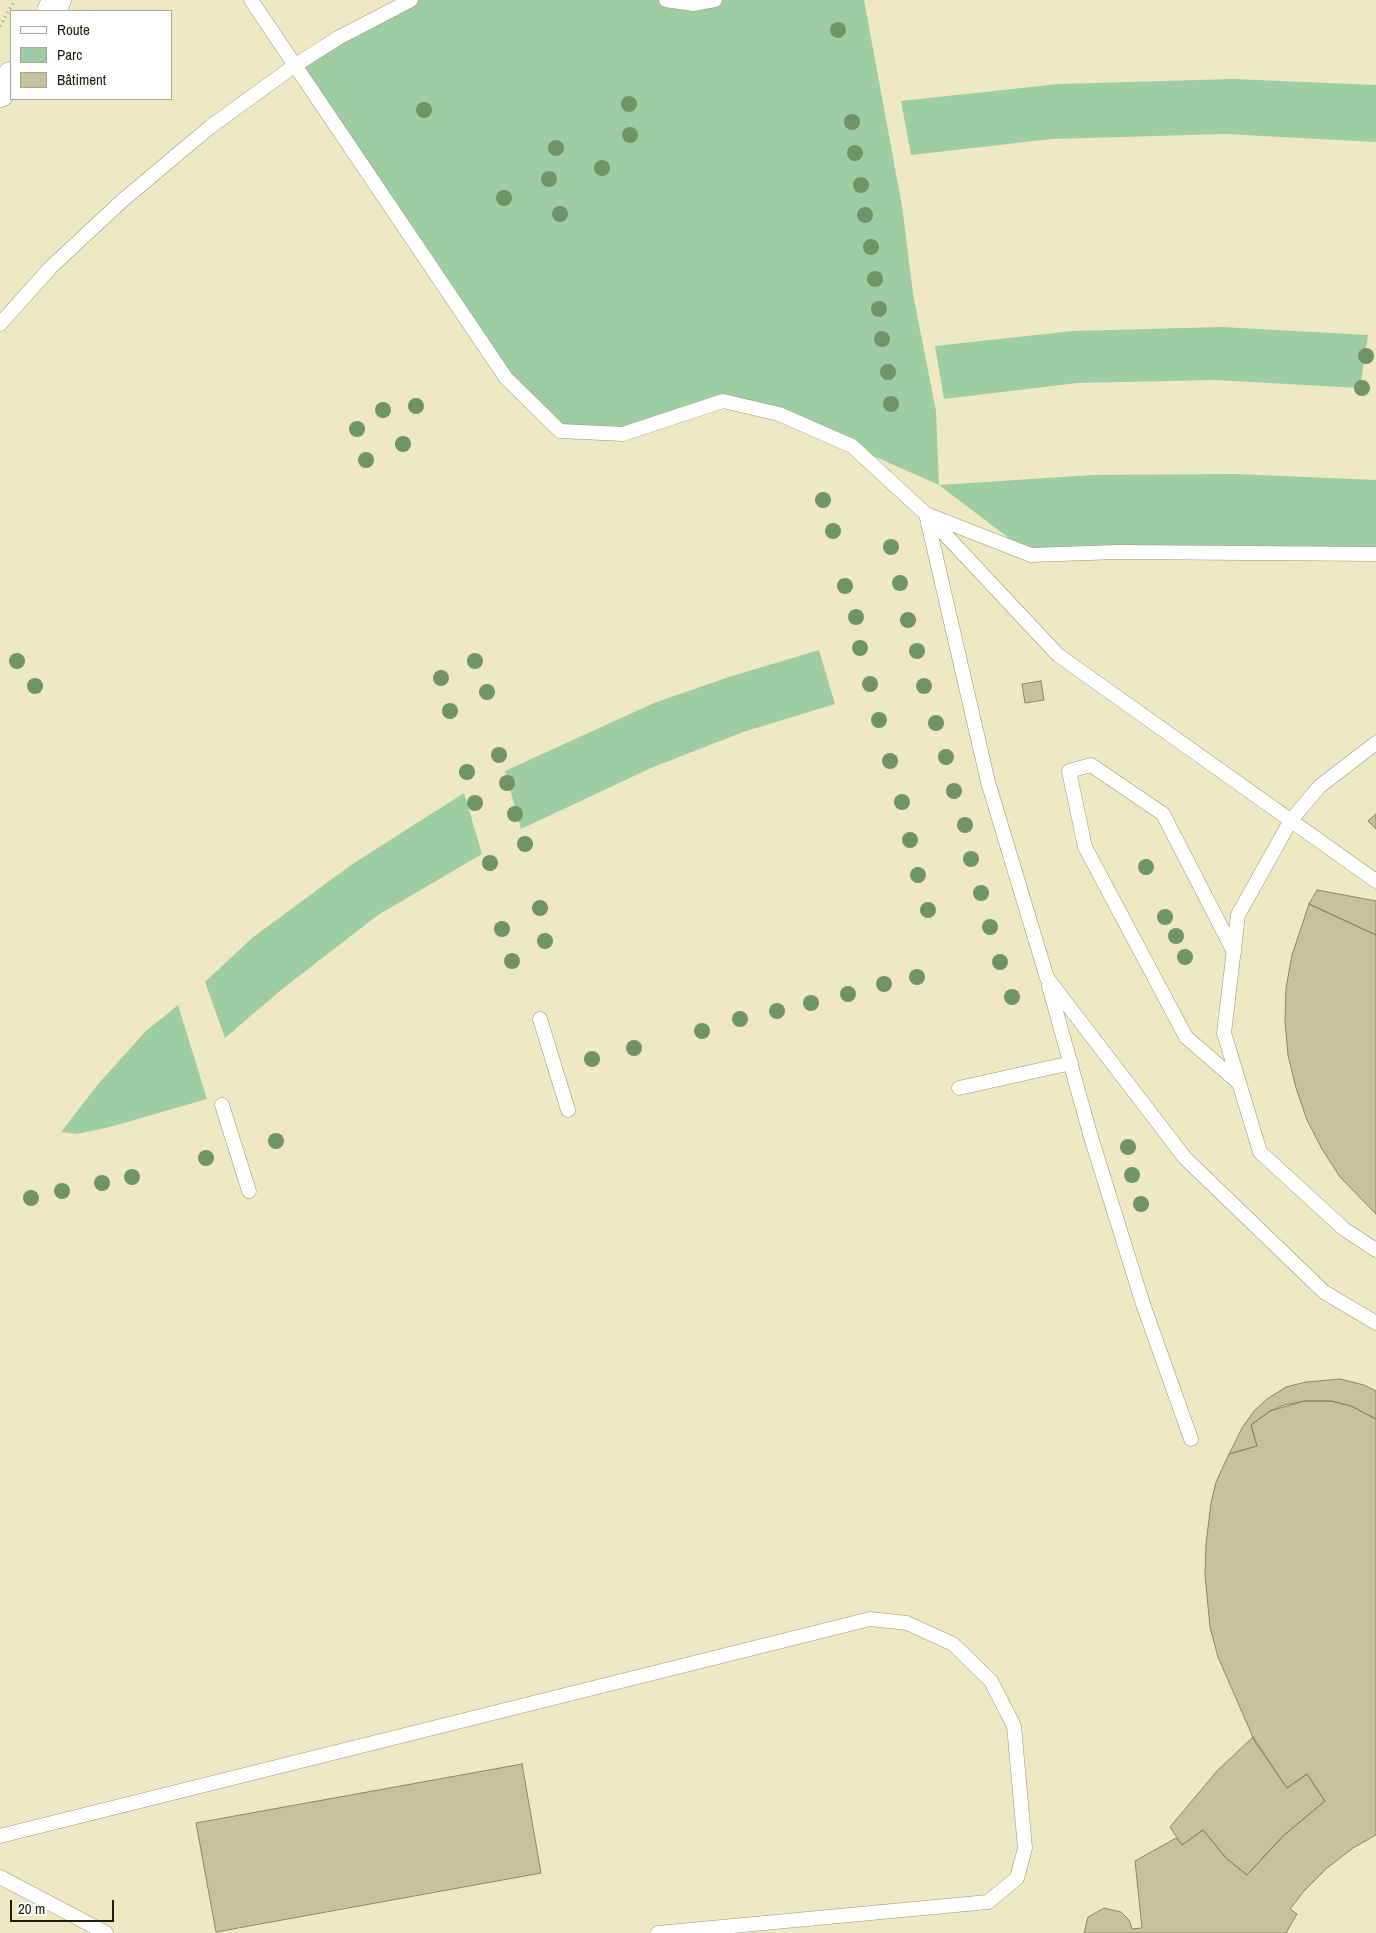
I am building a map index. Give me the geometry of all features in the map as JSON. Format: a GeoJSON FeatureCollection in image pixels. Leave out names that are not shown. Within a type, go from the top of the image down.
{"type":"FeatureCollection","features":[{"type":"Feature","properties":{"kind":"street"},"geometry":{"type":"LineString","coordinates":[[0,93],[10,78]]}},
{"type":"Feature","properties":{"kind":"lane"},"geometry":{"type":"LineString","coordinates":[[251,0],[506,378],[560,431],[623,434],[723,401],[779,414],[852,446],[926,514],[1058,655],[1376,881]]}},
{"type":"Feature","properties":{"kind":"lane"},"geometry":{"type":"LineString","coordinates":[[0,324],[51,267],[123,200],[210,127],[294,66],[338,38],[410,0]]}},
{"type":"Feature","properties":{"kind":"lane"},"geometry":{"type":"LineString","coordinates":[[666,0],[692,4],[715,0]]}},
{"type":"Feature","properties":{"kind":"lane"},"geometry":{"type":"LineString","coordinates":[[926,514],[1031,555],[1118,552],[1376,554]]}},
{"type":"Feature","properties":{"kind":"lane"},"geometry":{"type":"LineString","coordinates":[[926,514],[988,782],[1143,1304],[1191,1439]]}},
{"type":"Feature","properties":{"kind":"lane"},"geometry":{"type":"LineString","coordinates":[[1376,743],[1320,786],[1291,820],[1238,915],[1224,1033],[1260,1152],[1344,1229],[1376,1250]]}},
{"type":"Feature","properties":{"kind":"lane"},"geometry":{"type":"LineString","coordinates":[[1234,952],[1163,814],[1091,765],[1069,771],[1086,848],[1186,1038],[1239,1083]]}},
{"type":"Feature","properties":{"kind":"lane"},"geometry":{"type":"LineString","coordinates":[[1047,978],[1185,1158],[1324,1292],[1376,1323]]}},
{"type":"Feature","properties":{"kind":"lane"},"geometry":{"type":"LineString","coordinates":[[540,1019],[568,1110]]}},
{"type":"Feature","properties":{"kind":"lane"},"geometry":{"type":"LineString","coordinates":[[959,1088],[1070,1063]]}},
{"type":"Feature","properties":{"kind":"lane"},"geometry":{"type":"LineString","coordinates":[[222,1105],[249,1191]]}},
{"type":"Feature","properties":{"kind":"lane"},"geometry":{"type":"LineString","coordinates":[[0,1836],[870,1619],[907,1623],[953,1644],[991,1681],[1014,1726],[1025,1848],[1017,1878],[988,1902],[658,1933]]}},
{"type":"Feature","properties":{"kind":"lane"},"geometry":{"type":"LineString","coordinates":[[0,1877],[106,1933]]}},
{"type":"Feature","properties":{"kind":"path"},"geometry":{"type":"LineString","coordinates":[[0,26],[15,0]]}},
{"type":"Feature","properties":{"kind":"green space"},"geometry":{"type":"Polygon","coordinates":[[[411,0],[864,0],[902,206],[913,294],[936,411],[939,485],[779,414],[723,401],[623,434],[560,431],[506,378],[294,66],[411,0]]]}},
{"type":"Feature","properties":{"kind":"green space"},"geometry":{"type":"Polygon","coordinates":[[[1233,79],[1376,85],[1376,142],[1225,134],[1052,139],[911,155],[901,101],[1059,84],[1233,79]]]}},
{"type":"Feature","properties":{"kind":"green space"},"geometry":{"type":"Polygon","coordinates":[[[1222,327],[1368,335],[1360,388],[1214,380],[1077,383],[944,399],[935,346],[1073,331],[1222,327]]]}},
{"type":"Feature","properties":{"kind":"green space"},"geometry":{"type":"Polygon","coordinates":[[[1235,474],[1376,480],[1376,554],[1031,555],[939,485],[1093,475],[1235,474]]]}},
{"type":"Feature","properties":{"kind":"green space"},"geometry":{"type":"Polygon","coordinates":[[[819,650],[835,704],[743,732],[651,768],[521,829],[505,771],[654,703],[729,677],[819,650]]]}},
{"type":"Feature","properties":{"kind":"green space"},"geometry":{"type":"Polygon","coordinates":[[[464,793],[482,854],[378,915],[281,990],[225,1038],[205,982],[252,938],[351,865],[464,793]]]}},
{"type":"Feature","properties":{"kind":"green space"},"geometry":{"type":"Polygon","coordinates":[[[178,1005],[207,1099],[110,1127],[77,1134],[61,1132],[99,1083],[146,1031],[178,1005]]]}},
{"type":"Feature","properties":{"kind":"building"},"geometry":{"type":"Polygon","coordinates":[[[1041,681],[1044,700],[1025,703],[1022,684],[1041,681]]]}},
{"type":"Feature","properties":{"kind":"building"},"geometry":{"type":"Polygon","coordinates":[[[1376,814],[1376,829],[1368,821],[1376,814]]]}},
{"type":"Feature","properties":{"kind":"building"},"geometry":{"type":"Polygon","coordinates":[[[1317,890],[1376,901],[1376,935],[1309,904],[1317,890]]]}},
{"type":"Feature","properties":{"kind":"building"},"geometry":{"type":"Polygon","coordinates":[[[1309,904],[1376,935],[1376,1214],[1340,1177],[1322,1149],[1307,1120],[1296,1088],[1288,1055],[1285,1022],[1286,988],[1292,955],[1309,904]]]}},
{"type":"Feature","properties":{"kind":"building"},"geometry":{"type":"Polygon","coordinates":[[[1340,1379],[1364,1385],[1376,1391],[1376,1419],[1351,1406],[1331,1401],[1305,1401],[1284,1405],[1270,1411],[1251,1425],[1257,1446],[1229,1454],[1242,1428],[1254,1411],[1267,1399],[1286,1387],[1306,1382],[1340,1379]]]}},
{"type":"Feature","properties":{"kind":"building"},"geometry":{"type":"Polygon","coordinates":[[[1305,1401],[1331,1401],[1351,1406],[1376,1419],[1376,1835],[1353,1848],[1327,1868],[1304,1891],[1290,1909],[1297,1914],[1286,1933],[1084,1933],[1088,1917],[1104,1908],[1121,1912],[1129,1920],[1132,1929],[1142,1928],[1135,1861],[1176,1838],[1182,1845],[1203,1830],[1226,1858],[1247,1875],[1283,1836],[1325,1801],[1307,1774],[1287,1788],[1255,1742],[1218,1657],[1210,1627],[1205,1575],[1206,1544],[1211,1503],[1216,1482],[1229,1454],[1257,1446],[1251,1425],[1270,1411],[1305,1401]]]}},
{"type":"Feature","properties":{"kind":"building"},"geometry":{"type":"Polygon","coordinates":[[[1253,1737],[1287,1788],[1307,1774],[1325,1801],[1283,1836],[1247,1875],[1226,1858],[1203,1830],[1182,1845],[1170,1827],[1217,1771],[1253,1737]]]}},
{"type":"Feature","properties":{"kind":"building"},"geometry":{"type":"Polygon","coordinates":[[[522,1764],[541,1873],[216,1932],[196,1823],[522,1764]]]}}]}
